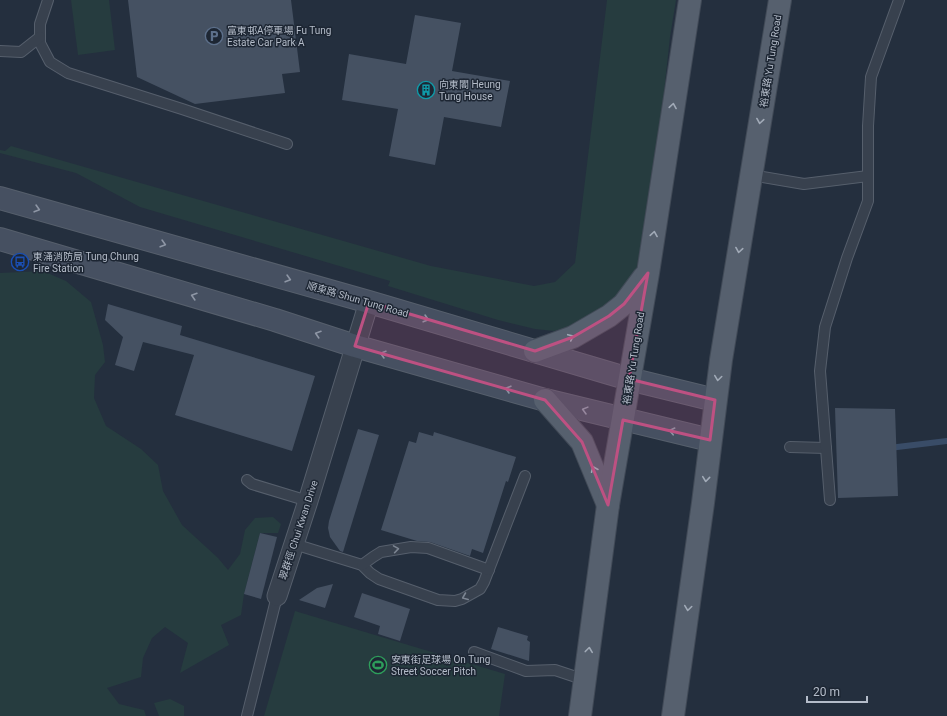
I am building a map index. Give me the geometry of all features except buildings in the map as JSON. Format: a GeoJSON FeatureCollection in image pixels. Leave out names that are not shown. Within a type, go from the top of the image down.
{"type":"FeatureCollection","features":[{"type":"Feature","properties":{"kind":"main road","name":"裕東路 Yu Tung Road"},"geometry":{"type":"LineString","coordinates":[[580,716],[586,680],[608,505],[648,273],[690,0]]}},
{"type":"Feature","properties":{"kind":"main road","name":"裕東路 Yu Tung Road"},"geometry":{"type":"LineString","coordinates":[[673,716],[703,503],[715,400],[780,0]]}},
{"type":"Feature","properties":{"kind":"main road","name":"順東路 Shun Tung Road"},"geometry":{"type":"LineString","coordinates":[[0,198],[369,302],[629,378],[715,400]]}},
{"type":"Feature","properties":{"kind":"main road"},"geometry":{"type":"LineString","coordinates":[[0,239],[275,320],[355,346],[545,400],[710,440]]}},
{"type":"Feature","properties":{"kind":"main road"},"geometry":{"type":"LineString","coordinates":[[535,351],[572,337],[609,316],[624,304],[648,273]]}},
{"type":"Feature","properties":{"kind":"main road"},"geometry":{"type":"LineString","coordinates":[[545,400],[582,442],[608,505]]}},
{"type":"Feature","properties":{"kind":"street","name":"翠群徑 Chui Kwan Drive"},"geometry":{"type":"LineString","coordinates":[[276,596],[308,501],[369,302]]}},
{"type":"Feature","properties":{"kind":"lane"},"geometry":{"type":"LineString","coordinates":[[48,0],[40,24],[40,43],[50,62],[68,73],[286,144]]}},
{"type":"Feature","properties":{"kind":"lane"},"geometry":{"type":"LineString","coordinates":[[830,500],[820,371],[825,327],[847,258],[868,201],[868,126],[871,77],[899,0]]}},
{"type":"Feature","properties":{"kind":"lane"},"geometry":{"type":"LineString","coordinates":[[0,51],[21,52],[40,37]]}},
{"type":"Feature","properties":{"kind":"lane"},"geometry":{"type":"LineString","coordinates":[[751,175],[804,184],[868,176]]}},
{"type":"Feature","properties":{"kind":"lane"},"geometry":{"type":"LineString","coordinates":[[790,447],[826,448]]}},
{"type":"Feature","properties":{"kind":"lane"},"geometry":{"type":"LineString","coordinates":[[294,544],[362,566],[379,579],[438,600],[455,601],[462,599],[480,589],[489,570],[525,476]]}},
{"type":"Feature","properties":{"kind":"lane"},"geometry":{"type":"LineString","coordinates":[[247,480],[252,484],[308,501]]}},
{"type":"Feature","properties":{"kind":"lane"},"geometry":{"type":"LineString","coordinates":[[362,566],[381,552],[411,547],[428,548],[489,570]]}},
{"type":"Feature","properties":{"kind":"lane","name":"翠群徑 Chui Kwan Drive"},"geometry":{"type":"LineString","coordinates":[[247,716],[276,596]]}},
{"type":"Feature","properties":{"kind":"lane"},"geometry":{"type":"LineString","coordinates":[[474,652],[526,670],[555,670],[586,680]]}},
{"type":"Feature","properties":{"kind":"highlighted area"},"geometry":{"type":"Polygon","coordinates":[[[648,273],[629,379],[715,400],[710,440],[623,420],[608,505],[582,442],[545,400],[355,346],[369,302],[535,351],[573,337],[609,316],[624,304],[648,273]]]}},
{"type":"Feature","properties":{"kind":"green space"},"geometry":{"type":"Polygon","coordinates":[[[71,0],[109,0],[115,50],[78,55],[71,0]]]}},
{"type":"Feature","properties":{"kind":"green space"},"geometry":{"type":"Polygon","coordinates":[[[607,0],[676,0],[670,37],[651,212],[643,264],[627,294],[577,326],[554,331],[535,329],[498,320],[388,286],[390,281],[140,207],[76,173],[0,153],[0,150],[5,151],[11,146],[431,266],[534,286],[555,282],[575,263],[607,0]]]}},
{"type":"Feature","properties":{"kind":"green space"},"geometry":{"type":"Polygon","coordinates":[[[43,271],[66,281],[91,302],[103,345],[105,362],[95,375],[94,398],[106,426],[141,449],[158,465],[163,491],[182,525],[218,558],[228,570],[240,554],[245,530],[255,518],[273,517],[281,524],[278,533],[260,533],[244,594],[241,615],[221,625],[229,645],[180,673],[188,643],[165,627],[152,638],[143,658],[141,677],[107,688],[119,704],[144,710],[146,716],[0,716],[0,273],[43,271]]]}},
{"type":"Feature","properties":{"kind":"green space","name":"安東街足球場 On Tung Street Soccer Pitch"},"geometry":{"type":"Polygon","coordinates":[[[295,611],[505,674],[499,716],[264,716],[295,611]]]}},
{"type":"Feature","properties":{"kind":"green space"},"geometry":{"type":"Polygon","coordinates":[[[170,699],[184,706],[184,716],[159,716],[154,703],[170,699]]]}},
{"type":"Feature","properties":{"kind":"waterway"},"geometry":{"type":"LineString","coordinates":[[889,448],[947,441]]}},
{"type":"Feature","properties":{"kind":"place","name":"富東邨A停車場 Fu Tung Estate Car Park A"},"geometry":{"type":"Point","coordinates":[214,36]}},
{"type":"Feature","properties":{"kind":"place","name":"向東閣 Heung Tung House"},"geometry":{"type":"Point","coordinates":[426,90]}},
{"type":"Feature","properties":{"kind":"place","name":"東涌消防局 Tung Chung Fire Station"},"geometry":{"type":"Point","coordinates":[20,262]}},
{"type":"Feature","properties":{"kind":"place","name":"安東街足球場 On Tung Street Soccer Pitch"},"geometry":{"type":"Point","coordinates":[378,665]}}]}
